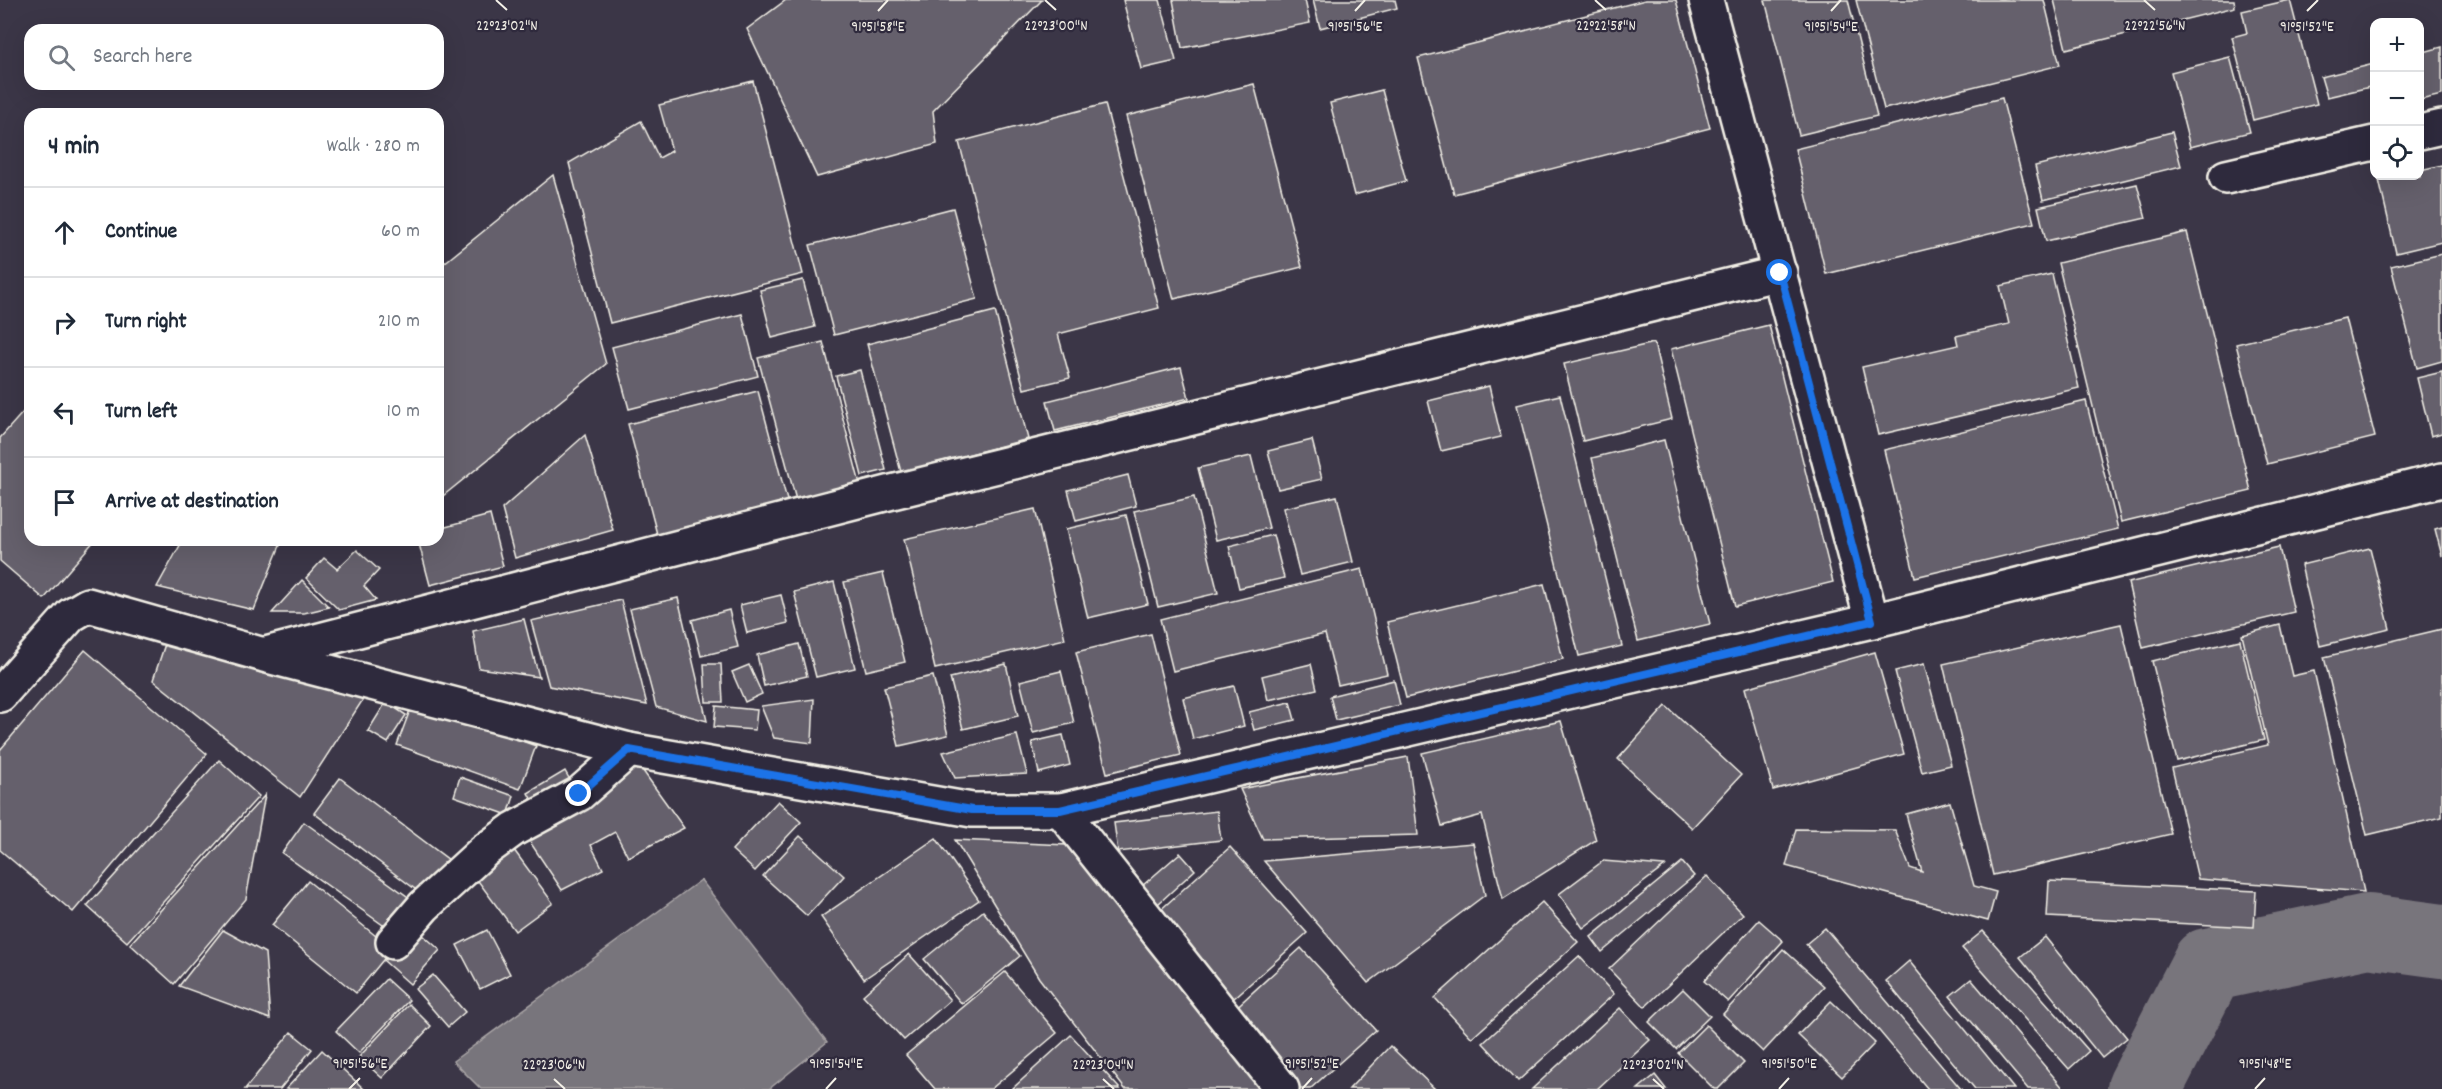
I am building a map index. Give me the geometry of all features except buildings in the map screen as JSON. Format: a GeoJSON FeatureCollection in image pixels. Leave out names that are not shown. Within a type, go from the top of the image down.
{"type":"FeatureCollection","features":[{"type":"Feature","properties":{"kind":"street"},"geometry":{"type":"LineString","coordinates":[[1706,0],[1872,621]]}},
{"type":"Feature","properties":{"kind":"street"},"geometry":{"type":"LineString","coordinates":[[2424,131],[2442,127]]}},
{"type":"Feature","properties":{"kind":"street"},"geometry":{"type":"LineString","coordinates":[[2226,177],[2370,144]]}},
{"type":"Feature","properties":{"kind":"street"},"geometry":{"type":"LineString","coordinates":[[264,655],[891,492],[1780,273]]}},
{"type":"Feature","properties":{"kind":"street"},"geometry":{"type":"LineString","coordinates":[[3,685],[71,615],[88,606],[264,655],[629,750],[972,810],[1060,810],[1872,621],[2442,480]]}},
{"type":"Feature","properties":{"kind":"street"},"geometry":{"type":"LineString","coordinates":[[393,942],[424,906],[484,851],[514,829],[579,794],[629,750]]}},
{"type":"Feature","properties":{"kind":"street"},"geometry":{"type":"LineString","coordinates":[[1060,810],[1282,1089]]}},
{"type":"Feature","properties":{"kind":"shaded area"},"geometry":{"type":"Polygon","coordinates":[[[701,880],[827,1042],[769,1089],[481,1089],[453,1061],[701,880]]]}},
{"type":"Feature","properties":{"kind":"waterway"},"geometry":{"type":"LineString","coordinates":[[2144,1089],[2208,965],[2368,931],[2442,941]]}},
{"type":"Feature","properties":{"kind":"route"},"geometry":{"type":"LineString","coordinates":[[579,794],[629,750],[972,810],[1060,810],[1872,621],[1780,273]]}}]}
